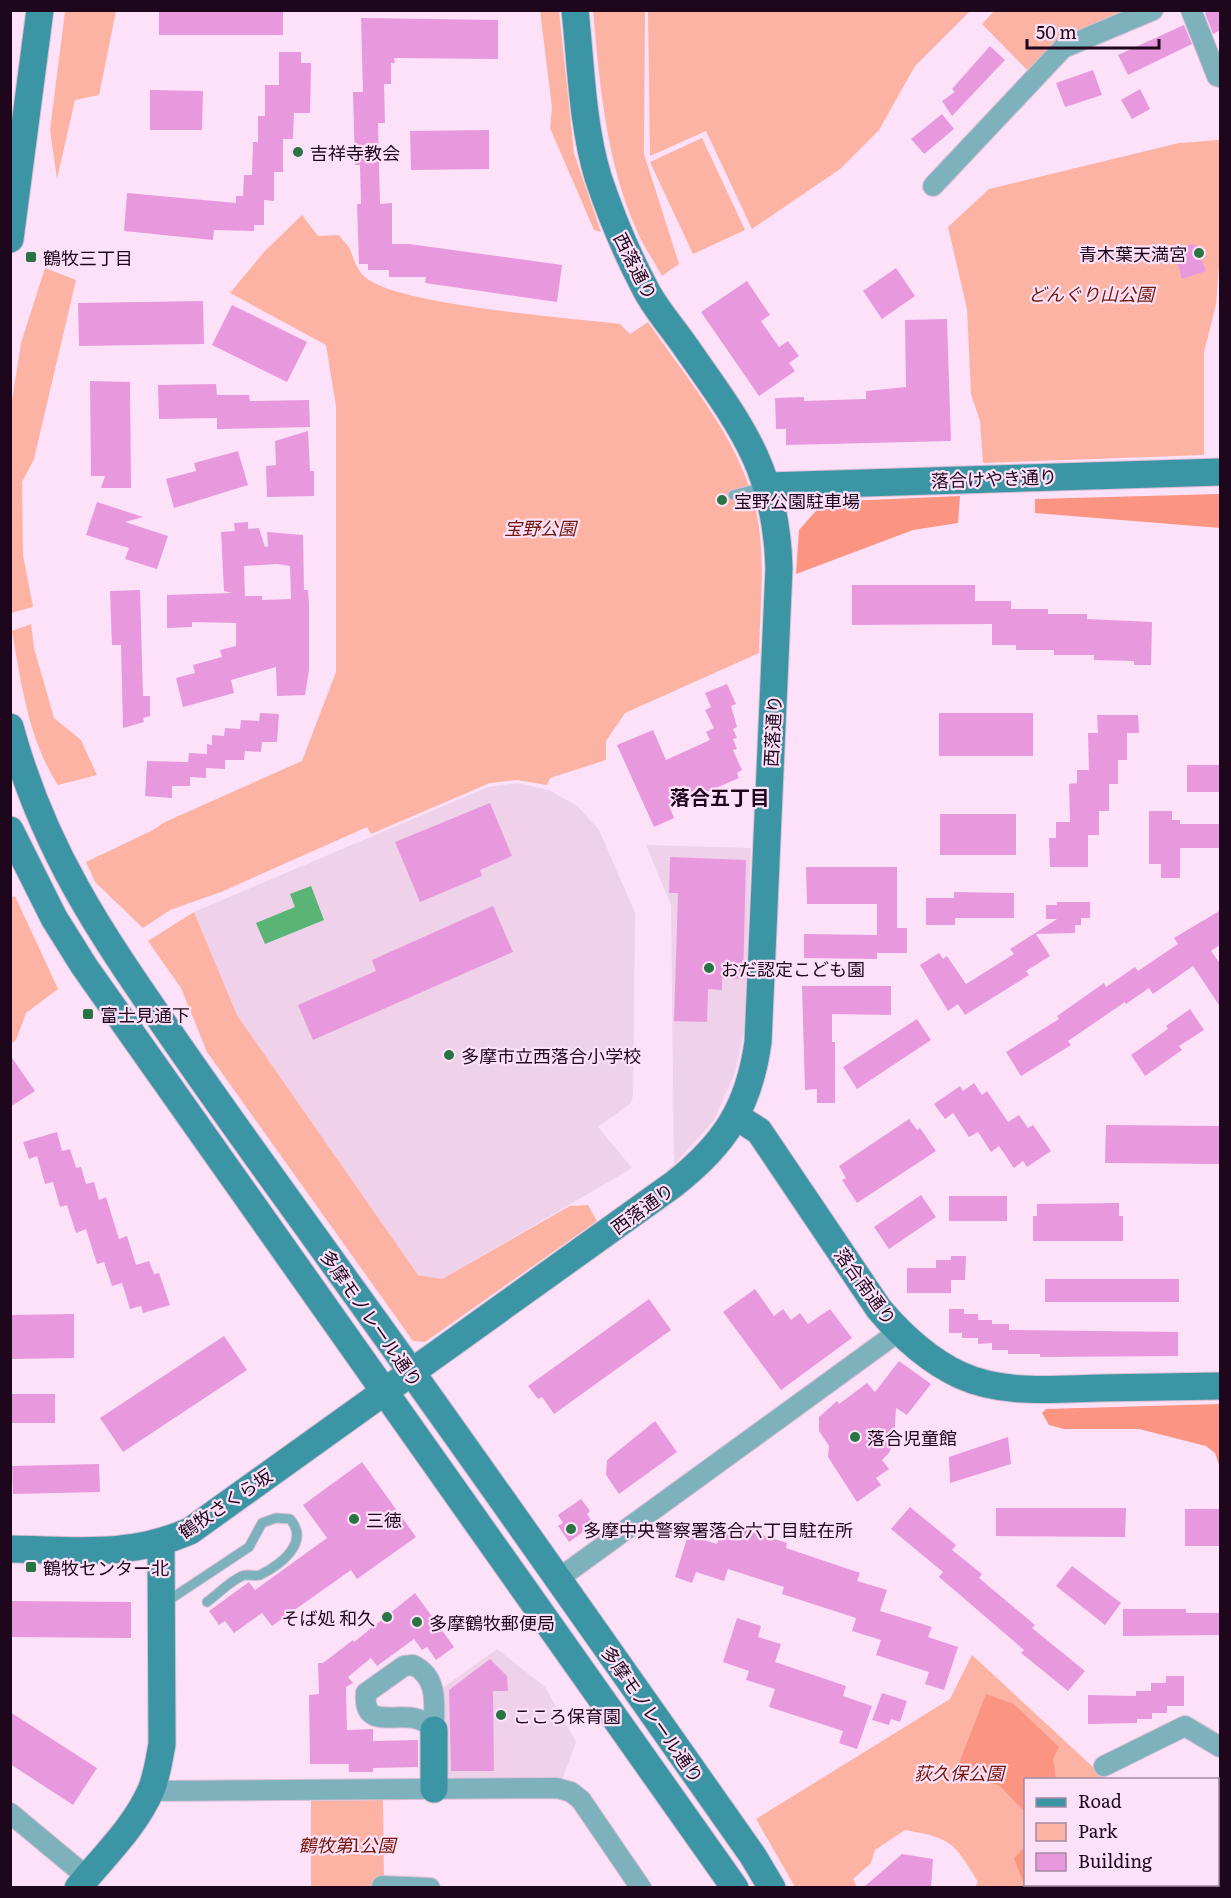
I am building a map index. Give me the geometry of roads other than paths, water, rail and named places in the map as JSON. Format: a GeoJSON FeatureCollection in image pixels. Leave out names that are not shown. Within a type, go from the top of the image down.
{"type":"FeatureCollection","features":[{"type":"Feature","properties":{"kind":"street"},"geometry":{"type":"LineString","coordinates":[[10,239],[39,10]]}},
{"type":"Feature","properties":{"kind":"street","name":"西落通り"},"geometry":{"type":"LineString","coordinates":[[411,1372],[674,1184],[708,1155],[737,1117],[754,1068],[758,1030],[779,568],[775,512],[757,456],[740,425],[648,293],[621,241],[598,175],[587,122],[575,10]]}},
{"type":"Feature","properties":{"kind":"street"},"geometry":{"type":"LineString","coordinates":[[933,186],[1063,48],[1153,10]]}},
{"type":"Feature","properties":{"kind":"street"},"geometry":{"type":"LineString","coordinates":[[1191,10],[1216,76],[1221,77]]}},
{"type":"Feature","properties":{"kind":"street","name":"落合けやき通り"},"geometry":{"type":"LineString","coordinates":[[768,486],[1221,472]]}},
{"type":"Feature","properties":{"kind":"street","name":"多摩モノレール通り"},"geometry":{"type":"LineString","coordinates":[[10,727],[44,826],[83,904],[104,938],[230,1120],[753,1856],[772,1887]]}},
{"type":"Feature","properties":{"kind":"street","name":"多摩モノレール通り"},"geometry":{"type":"LineString","coordinates":[[10,830],[54,918],[84,966],[735,1887]]}},
{"type":"Feature","properties":{"kind":"street","name":"落合南通り"},"geometry":{"type":"LineString","coordinates":[[737,1117],[759,1131],[879,1309],[898,1332],[931,1358],[961,1376],[996,1386],[1035,1390],[1221,1386]]}},
{"type":"Feature","properties":{"kind":"street"},"geometry":{"type":"LineString","coordinates":[[558,1579],[898,1332]]}},
{"type":"Feature","properties":{"kind":"street","name":"鶴牧さくら坂"},"geometry":{"type":"LineString","coordinates":[[10,1549],[111,1550],[161,1543],[190,1531],[411,1372]]}},
{"type":"Feature","properties":{"kind":"street"},"geometry":{"type":"LineString","coordinates":[[12,1819],[83,1882],[132,1823],[150,1791],[162,1744],[161,1543]]}},
{"type":"Feature","properties":{"kind":"street"},"geometry":{"type":"LineString","coordinates":[[428,1717],[435,1789]]}},
{"type":"Feature","properties":{"kind":"street"},"geometry":{"type":"LineString","coordinates":[[1104,1766],[1185,1726],[1221,1747]]}},
{"type":"Feature","properties":{"kind":"street"},"geometry":{"type":"LineString","coordinates":[[150,1791],[557,1788],[571,1792],[580,1800],[641,1887]]}},
{"type":"Feature","properties":{"kind":"street"},"geometry":{"type":"LineString","coordinates":[[382,1886],[430,1887]]}},
{"type":"Feature","properties":{"kind":"lane"},"geometry":{"type":"LineString","coordinates":[[733,495],[768,486]]}},
{"type":"Feature","properties":{"kind":"lane"},"geometry":{"type":"LineString","coordinates":[[162,1605],[249,1548],[262,1523],[276,1518],[290,1519],[298,1528],[298,1540],[294,1551],[259,1576],[243,1575],[207,1602]]}},
{"type":"Feature","properties":{"kind":"place","name":"吉祥寺教会"},"geometry":{"type":"Point","coordinates":[298,152]}},
{"type":"Feature","properties":{"kind":"place","name":"青木葉天満宮"},"geometry":{"type":"Point","coordinates":[1199,253]}},
{"type":"Feature","properties":{"kind":"place","name":"鶴牧三丁目"},"geometry":{"type":"Point","coordinates":[31,257]}},
{"type":"Feature","properties":{"kind":"place","name":"宝野公園駐車場"},"geometry":{"type":"Point","coordinates":[722,500]}},
{"type":"Feature","properties":{"kind":"place","name":"おだ認定こども園"},"geometry":{"type":"Point","coordinates":[709,968]}},
{"type":"Feature","properties":{"kind":"place","name":"富士見通下"},"geometry":{"type":"Point","coordinates":[88,1014]}},
{"type":"Feature","properties":{"kind":"place","name":"多摩市立西落合小学校"},"geometry":{"type":"Point","coordinates":[449,1055]}},
{"type":"Feature","properties":{"kind":"place","name":"落合児童館"},"geometry":{"type":"Point","coordinates":[855,1437]}},
{"type":"Feature","properties":{"kind":"place","name":"三徳"},"geometry":{"type":"Point","coordinates":[354,1519]}},
{"type":"Feature","properties":{"kind":"place","name":"多摩中央警察署落合六丁目駐在所"},"geometry":{"type":"Point","coordinates":[571,1529]}},
{"type":"Feature","properties":{"kind":"place","name":"鶴牧センター北"},"geometry":{"type":"Point","coordinates":[31,1567]}},
{"type":"Feature","properties":{"kind":"place","name":"そば処 和久"},"geometry":{"type":"Point","coordinates":[387,1617]}},
{"type":"Feature","properties":{"kind":"place","name":"多摩鶴牧郵便局"},"geometry":{"type":"Point","coordinates":[417,1622]}},
{"type":"Feature","properties":{"kind":"place","name":"こころ保育園"},"geometry":{"type":"Point","coordinates":[501,1715]}},
{"type":"Feature","properties":{"kind":"district","name":"落合五丁目"},"geometry":{"type":"Point","coordinates":[720,796]}},
{"type":"Feature","properties":{"kind":"park label","name":"どんぐり山公園"},"geometry":{"type":"Point","coordinates":[1091,293]}},
{"type":"Feature","properties":{"kind":"park label","name":"宝野公園"},"geometry":{"type":"Point","coordinates":[540,527]}},
{"type":"Feature","properties":{"kind":"park label","name":"荻久保公園"},"geometry":{"type":"Point","coordinates":[959,1772]}},
{"type":"Feature","properties":{"kind":"park label","name":"鶴牧第1公園"},"geometry":{"type":"Point","coordinates":[347,1844]}}]}
